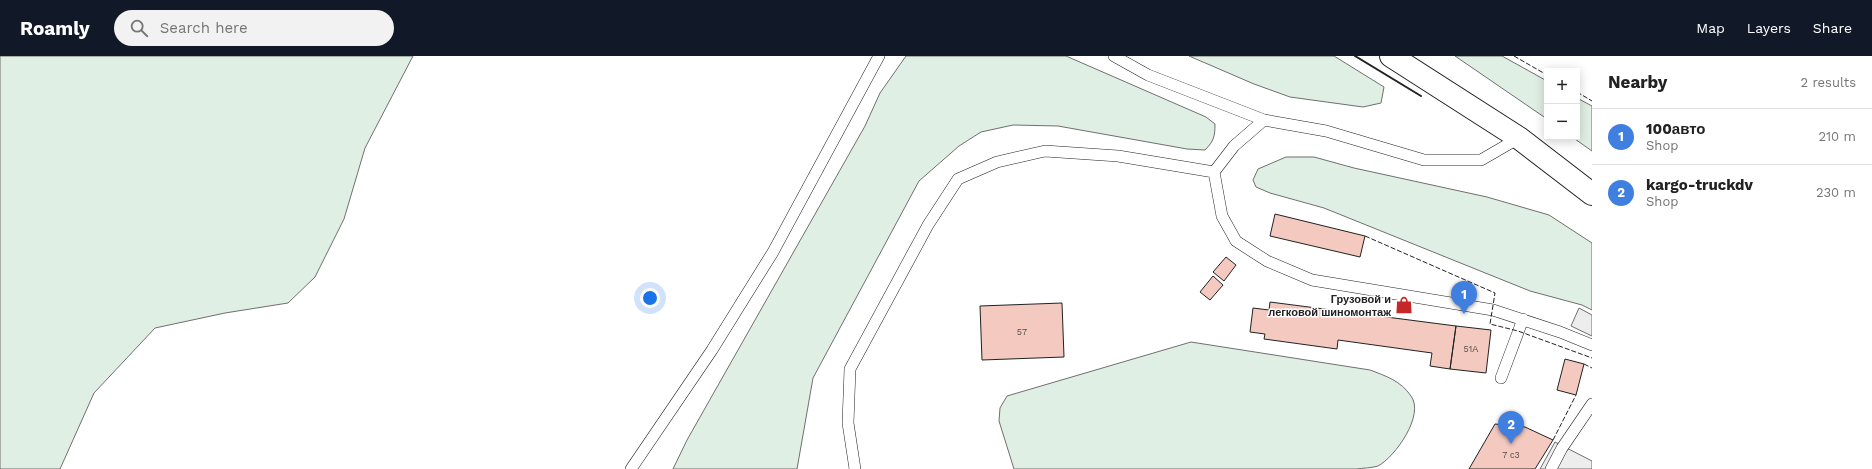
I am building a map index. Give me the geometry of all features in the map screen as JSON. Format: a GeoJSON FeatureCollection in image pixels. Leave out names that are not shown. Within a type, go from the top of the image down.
{"type":"FeatureCollection","features":[{"type":"Feature","properties":{"kind":"main road"},"geometry":{"type":"LineString","coordinates":[[1391,56],[1519,138],[1592,194]]}},
{"type":"Feature","properties":{"kind":"lane"},"geometry":{"type":"LineString","coordinates":[[631,469],[712,350],[773,252],[879,56]]}},
{"type":"Feature","properties":{"kind":"lane"},"geometry":{"type":"LineString","coordinates":[[1114,56],[1148,75],[1264,120],[1326,131],[1424,160],[1481,160],[1519,138]]}},
{"type":"Feature","properties":{"kind":"lane"},"geometry":{"type":"LineString","coordinates":[[1264,120],[1234,146],[1214,172],[1222,216],[1236,241],[1267,262],[1312,280],[1493,310],[1592,345]]}},
{"type":"Feature","properties":{"kind":"lane"},"geometry":{"type":"LineString","coordinates":[[855,469],[848,423],[850,369],[928,225],[958,179],[997,162],[1045,151],[1118,156],[1214,172]]}},
{"type":"Feature","properties":{"kind":"lane"},"geometry":{"type":"LineString","coordinates":[[1501,378],[1523,320]]}},
{"type":"Feature","properties":{"kind":"lane"},"geometry":{"type":"LineString","coordinates":[[1551,469],[1562,448],[1592,404]]}},
{"type":"Feature","properties":{"kind":"green space"},"geometry":{"type":"Polygon","coordinates":[[[0,56],[413,56],[365,148],[344,219],[315,277],[288,303],[225,313],[155,328],[94,393],[60,469],[0,469],[0,56]]]}},
{"type":"Feature","properties":{"kind":"green space"},"geometry":{"type":"Polygon","coordinates":[[[906,56],[1066,56],[1206,117],[1215,124],[1214,135],[1212,141],[1205,150],[1187,149],[1058,126],[1013,125],[981,132],[959,146],[919,181],[813,378],[797,469],[673,469],[687,440],[865,126],[880,93],[906,56]]]}},
{"type":"Feature","properties":{"kind":"green space"},"geometry":{"type":"Polygon","coordinates":[[[1189,56],[1334,56],[1384,87],[1381,103],[1363,107],[1290,97],[1254,84],[1189,56]]]}},
{"type":"Feature","properties":{"kind":"green space"},"geometry":{"type":"Polygon","coordinates":[[[1455,56],[1502,56],[1544,79],[1544,117],[1455,56]]]}},
{"type":"Feature","properties":{"kind":"green space"},"geometry":{"type":"Polygon","coordinates":[[[1580,100],[1592,106],[1592,151],[1576,140],[1580,140],[1580,100]]]}},
{"type":"Feature","properties":{"kind":"green space"},"geometry":{"type":"Polygon","coordinates":[[[1286,157],[1314,157],[1354,168],[1487,197],[1549,215],[1592,243],[1592,310],[1582,305],[1530,291],[1324,208],[1270,193],[1256,187],[1253,180],[1258,169],[1286,157]]]}},
{"type":"Feature","properties":{"kind":"green space"},"geometry":{"type":"Polygon","coordinates":[[[1191,342],[1370,370],[1403,386],[1411,396],[1414,404],[1414,414],[1411,424],[1400,445],[1392,454],[1378,466],[1370,468],[1014,469],[999,421],[1000,408],[1007,396],[1191,342]]]}},
{"type":"Feature","properties":{"kind":"shaded area"},"geometry":{"type":"Polygon","coordinates":[[[1579,308],[1592,315],[1592,336],[1571,326],[1579,308]]]}},
{"type":"Feature","properties":{"kind":"shaded area"},"geometry":{"type":"Polygon","coordinates":[[[1555,442],[1592,461],[1592,469],[1540,469],[1555,442]]]}},
{"type":"Feature","properties":{"kind":"building"},"geometry":{"type":"Polygon","coordinates":[[[1275,214],[1365,236],[1360,257],[1270,236],[1275,214]]]}},
{"type":"Feature","properties":{"kind":"building"},"geometry":{"type":"Polygon","coordinates":[[[1226,257],[1236,265],[1224,281],[1213,272],[1226,257]]]}},
{"type":"Feature","properties":{"kind":"building"},"geometry":{"type":"Polygon","coordinates":[[[1213,276],[1223,285],[1210,300],[1200,292],[1213,276]]]}},
{"type":"Feature","properties":{"kind":"building"},"geometry":{"type":"Polygon","coordinates":[[[1270,302],[1456,326],[1450,369],[1430,366],[1432,353],[1338,340],[1337,349],[1264,339],[1265,334],[1250,332],[1253,308],[1269,310],[1270,302]]]}},
{"type":"Feature","properties":{"kind":"building"},"geometry":{"type":"Polygon","coordinates":[[[1062,303],[1064,357],[982,360],[980,306],[1062,303]]]}},
{"type":"Feature","properties":{"kind":"building"},"geometry":{"type":"Polygon","coordinates":[[[1456,326],[1491,330],[1486,373],[1450,369],[1456,326]]]}},
{"type":"Feature","properties":{"kind":"building"},"geometry":{"type":"Polygon","coordinates":[[[1565,359],[1584,364],[1576,395],[1557,390],[1565,359]]]}},
{"type":"Feature","properties":{"kind":"building"},"geometry":{"type":"Polygon","coordinates":[[[1495,424],[1525,427],[1553,440],[1535,469],[1469,469],[1495,424]]]}},
{"type":"Feature","properties":{"kind":"fence"},"geometry":{"type":"LineString","coordinates":[[1514,56],[1544,73]]}},
{"type":"Feature","properties":{"kind":"fence"},"geometry":{"type":"LineString","coordinates":[[1580,94],[1592,101]]}},
{"type":"Feature","properties":{"kind":"fence"},"geometry":{"type":"LineString","coordinates":[[1365,236],[1495,293],[1490,324],[1518,331],[1592,358]]}},
{"type":"Feature","properties":{"kind":"fence"},"geometry":{"type":"LineString","coordinates":[[1584,364],[1592,368]]}},
{"type":"Feature","properties":{"kind":"fence"},"geometry":{"type":"LineString","coordinates":[[1553,440],[1576,395]]}},
{"type":"Feature","properties":{"kind":"wall"},"geometry":{"type":"LineString","coordinates":[[1355,56],[1421,96]]}},
{"type":"Feature","properties":{"kind":"place","name":"Грузовой и легковой шиномонтаж"},"geometry":{"type":"Point","coordinates":[1404,305]}},
{"type":"Feature","properties":{"kind":"place","name":"100авто"},"geometry":{"type":"Point","coordinates":[1464,314]}},
{"type":"Feature","properties":{"kind":"place","name":"kargo-truckdv"},"geometry":{"type":"Point","coordinates":[1511,444]}}]}
